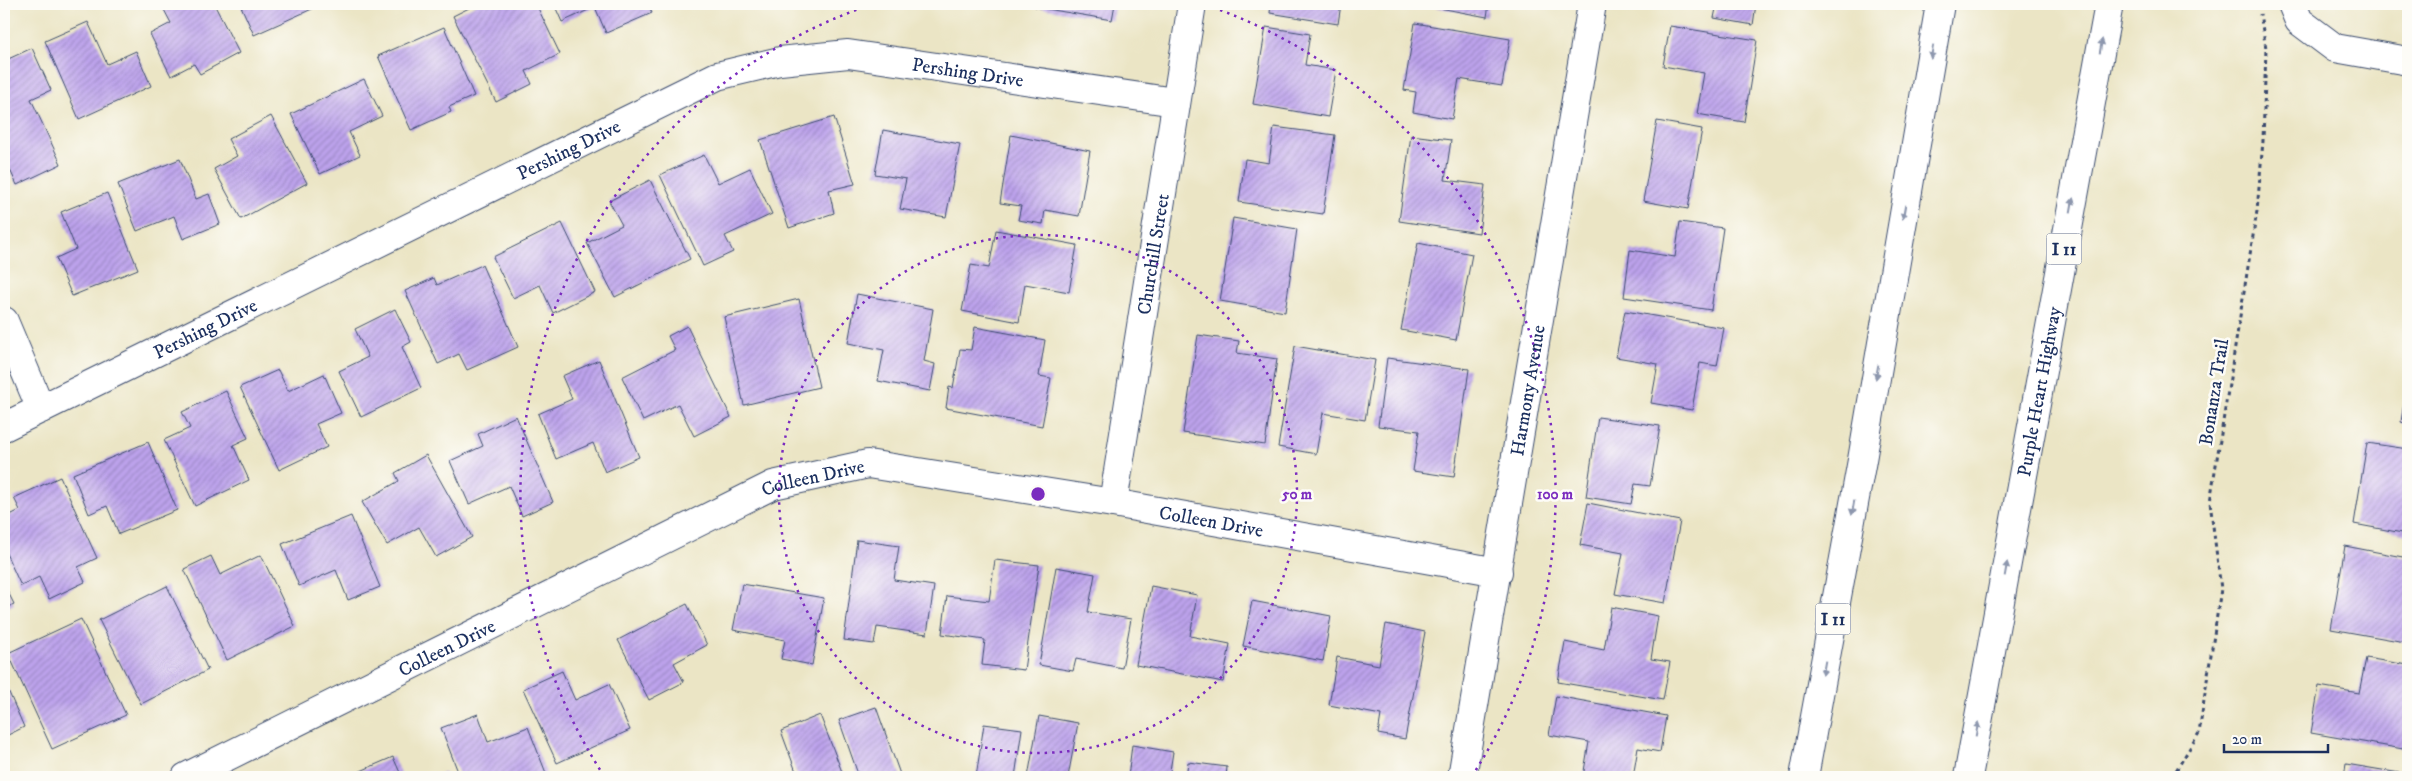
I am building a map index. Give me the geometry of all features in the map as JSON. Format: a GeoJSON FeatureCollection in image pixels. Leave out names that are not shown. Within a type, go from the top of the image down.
{"type":"FeatureCollection","features":[{"type":"Feature","properties":{"kind":"main road","name":"Churchill Street"},"geometry":{"type":"LineString","coordinates":[[1112,502],[1192,4]]}},
{"type":"Feature","properties":{"kind":"main road","name":"Harmony Avenue"},"geometry":{"type":"LineString","coordinates":[[1462,777],[1498,572],[1592,4]]}},
{"type":"Feature","properties":{"kind":"main road","name":"I 11"},"geometry":{"type":"LineString","coordinates":[[1804,777],[1862,460],[1940,4]]}},
{"type":"Feature","properties":{"kind":"main road","name":"Purple Heart Highway"},"geometry":{"type":"LineString","coordinates":[[1968,777],[2109,4]]}},
{"type":"Feature","properties":{"kind":"main road"},"geometry":{"type":"LineString","coordinates":[[2296,12],[2335,48],[2408,62]]}},
{"type":"Feature","properties":{"kind":"main road","name":"Pershing Drive"},"geometry":{"type":"LineString","coordinates":[[4,427],[717,76],[780,61],[848,54],[1175,102]]}},
{"type":"Feature","properties":{"kind":"main road"},"geometry":{"type":"LineString","coordinates":[[4,321],[41,409]]}},
{"type":"Feature","properties":{"kind":"main road","name":"Colleen Drive"},"geometry":{"type":"LineString","coordinates":[[186,777],[773,485],[868,464],[1112,502],[1498,572]]}},
{"type":"Feature","properties":{"kind":"path","name":"Bonanza Trail"},"geometry":{"type":"LineString","coordinates":[[2172,777],[2199,733],[2221,589],[2210,502],[2257,211],[2263,141],[2266,48],[2259,13]]}},
{"type":"Feature","properties":{"kind":"building"},"geometry":{"type":"Polygon","coordinates":[[[161,4],[214,4],[239,53],[200,74],[194,64],[171,76],[150,34],[171,23],[161,4]]]}},
{"type":"Feature","properties":{"kind":"building"},"geometry":{"type":"Polygon","coordinates":[[[240,4],[323,4],[254,35],[240,4]]]}},
{"type":"Feature","properties":{"kind":"building"},"geometry":{"type":"Polygon","coordinates":[[[477,4],[536,4],[560,54],[526,71],[532,84],[496,102],[453,16],[477,4]]]}},
{"type":"Feature","properties":{"kind":"building"},"geometry":{"type":"Polygon","coordinates":[[[554,4],[648,4],[652,13],[606,33],[595,7],[562,22],[554,4]]]}},
{"type":"Feature","properties":{"kind":"building"},"geometry":{"type":"Polygon","coordinates":[[[1036,4],[1115,4],[1112,20],[1035,7],[1036,4]]]}},
{"type":"Feature","properties":{"kind":"building"},"geometry":{"type":"Polygon","coordinates":[[[1271,4],[1341,4],[1338,24],[1270,13],[1271,4]]]}},
{"type":"Feature","properties":{"kind":"building"},"geometry":{"type":"Polygon","coordinates":[[[1430,4],[1489,4],[1487,17],[1429,6],[1430,4]]]}},
{"type":"Feature","properties":{"kind":"building"},"geometry":{"type":"Polygon","coordinates":[[[1717,4],[1756,4],[1753,25],[1714,18],[1717,4]]]}},
{"type":"Feature","properties":{"kind":"building"},"geometry":{"type":"Polygon","coordinates":[[[88,22],[107,64],[136,51],[151,86],[79,119],[45,41],[88,22]]]}},
{"type":"Feature","properties":{"kind":"building"},"geometry":{"type":"Polygon","coordinates":[[[1415,23],[1510,39],[1502,86],[1459,79],[1452,119],[1413,112],[1416,92],[1404,90],[1415,23]]]}},
{"type":"Feature","properties":{"kind":"building"},"geometry":{"type":"Polygon","coordinates":[[[1670,26],[1757,40],[1744,122],[1697,114],[1704,73],[1663,66],[1670,26]]]}},
{"type":"Feature","properties":{"kind":"building"},"geometry":{"type":"Polygon","coordinates":[[[444,27],[474,96],[449,107],[451,112],[411,130],[378,56],[444,27]]]}},
{"type":"Feature","properties":{"kind":"building"},"geometry":{"type":"Polygon","coordinates":[[[1266,27],[1310,34],[1305,65],[1336,70],[1328,117],[1253,104],[1266,27]]]}},
{"type":"Feature","properties":{"kind":"building"},"geometry":{"type":"Polygon","coordinates":[[[32,48],[51,90],[31,99],[61,164],[17,185],[4,157],[4,61],[32,48]]]}},
{"type":"Feature","properties":{"kind":"building"},"geometry":{"type":"Polygon","coordinates":[[[364,79],[382,116],[349,132],[360,155],[320,174],[291,114],[364,79]]]}},
{"type":"Feature","properties":{"kind":"building"},"geometry":{"type":"Polygon","coordinates":[[[271,116],[307,183],[241,219],[214,169],[237,156],[228,139],[271,116]]]}},
{"type":"Feature","properties":{"kind":"building"},"geometry":{"type":"Polygon","coordinates":[[[834,117],[855,184],[829,190],[834,213],[789,228],[760,140],[834,117]]]}},
{"type":"Feature","properties":{"kind":"building"},"geometry":{"type":"Polygon","coordinates":[[[1657,121],[1702,129],[1688,209],[1643,201],[1657,121]]]}},
{"type":"Feature","properties":{"kind":"building"},"geometry":{"type":"Polygon","coordinates":[[[1274,127],[1335,135],[1323,214],[1239,202],[1245,159],[1269,163],[1274,127]]]}},
{"type":"Feature","properties":{"kind":"building"},"geometry":{"type":"Polygon","coordinates":[[[883,130],[960,144],[946,217],[900,209],[906,179],[875,174],[883,130]]]}},
{"type":"Feature","properties":{"kind":"building"},"geometry":{"type":"Polygon","coordinates":[[[1011,135],[1090,151],[1079,216],[1045,210],[1043,224],[1018,220],[1021,206],[1000,203],[1011,135]]]}},
{"type":"Feature","properties":{"kind":"building"},"geometry":{"type":"Polygon","coordinates":[[[1411,135],[1451,140],[1445,180],[1485,185],[1479,233],[1399,221],[1411,135]]]}},
{"type":"Feature","properties":{"kind":"building"},"geometry":{"type":"Polygon","coordinates":[[[704,155],[718,183],[750,168],[772,214],[725,236],[733,252],[703,266],[660,175],[704,155]]]}},
{"type":"Feature","properties":{"kind":"building"},"geometry":{"type":"Polygon","coordinates":[[[180,159],[196,199],[209,194],[220,224],[183,239],[174,216],[137,231],[118,184],[180,159]]]}},
{"type":"Feature","properties":{"kind":"building"},"geometry":{"type":"Polygon","coordinates":[[[650,180],[690,259],[615,297],[587,243],[622,225],[609,201],[650,180]]]}},
{"type":"Feature","properties":{"kind":"building"},"geometry":{"type":"Polygon","coordinates":[[[107,193],[138,269],[72,296],[56,258],[76,249],[61,212],[107,193]]]}},
{"type":"Feature","properties":{"kind":"building"},"geometry":{"type":"Polygon","coordinates":[[[1233,218],[1297,229],[1285,312],[1220,301],[1233,218]]]}},
{"type":"Feature","properties":{"kind":"building"},"geometry":{"type":"Polygon","coordinates":[[[1680,222],[1723,228],[1711,310],[1624,297],[1630,250],[1675,257],[1680,222]]]}},
{"type":"Feature","properties":{"kind":"building"},"geometry":{"type":"Polygon","coordinates":[[[562,223],[595,292],[553,313],[540,285],[513,298],[493,257],[562,223]]]}},
{"type":"Feature","properties":{"kind":"building"},"geometry":{"type":"Polygon","coordinates":[[[996,230],[1077,245],[1069,292],[1025,284],[1019,322],[962,311],[971,265],[989,268],[996,230]]]}},
{"type":"Feature","properties":{"kind":"building"},"geometry":{"type":"Polygon","coordinates":[[[1418,243],[1472,254],[1456,340],[1401,330],[1418,243]]]}},
{"type":"Feature","properties":{"kind":"building"},"geometry":{"type":"Polygon","coordinates":[[[482,265],[518,347],[467,370],[459,354],[438,364],[405,291],[434,278],[437,285],[482,265]]]}},
{"type":"Feature","properties":{"kind":"building"},"geometry":{"type":"Polygon","coordinates":[[[857,294],[933,309],[924,361],[935,364],[930,391],[878,381],[884,350],[848,343],[857,294]]]}},
{"type":"Feature","properties":{"kind":"building"},"geometry":{"type":"Polygon","coordinates":[[[799,299],[819,387],[744,405],[724,317],[799,299]]]}},
{"type":"Feature","properties":{"kind":"building"},"geometry":{"type":"Polygon","coordinates":[[[395,309],[411,342],[402,347],[421,388],[361,417],[339,371],[368,357],[355,329],[395,309]]]}},
{"type":"Feature","properties":{"kind":"building"},"geometry":{"type":"Polygon","coordinates":[[[1625,311],[1724,328],[1717,366],[1700,363],[1692,410],[1651,403],[1658,364],[1616,357],[1625,311]]]}},
{"type":"Feature","properties":{"kind":"building"},"geometry":{"type":"Polygon","coordinates":[[[687,326],[731,417],[694,436],[678,404],[643,421],[622,377],[675,350],[668,336],[687,326]]]}},
{"type":"Feature","properties":{"kind":"building"},"geometry":{"type":"Polygon","coordinates":[[[975,327],[1045,340],[1039,376],[1051,378],[1042,426],[946,408],[949,387],[953,388],[960,349],[971,350],[975,327]]]}},
{"type":"Feature","properties":{"kind":"building"},"geometry":{"type":"Polygon","coordinates":[[[1198,335],[1239,341],[1237,353],[1277,359],[1265,445],[1183,433],[1198,335]]]}},
{"type":"Feature","properties":{"kind":"building"},"geometry":{"type":"Polygon","coordinates":[[[1295,346],[1375,360],[1365,420],[1323,413],[1316,454],[1278,447],[1295,346]]]}},
{"type":"Feature","properties":{"kind":"building"},"geometry":{"type":"Polygon","coordinates":[[[1387,358],[1469,369],[1454,477],[1413,471],[1419,431],[1378,426],[1387,358]]]}},
{"type":"Feature","properties":{"kind":"building"},"geometry":{"type":"Polygon","coordinates":[[[599,360],[639,457],[605,472],[593,443],[556,459],[538,414],[572,399],[562,376],[599,360]]]}},
{"type":"Feature","properties":{"kind":"building"},"geometry":{"type":"Polygon","coordinates":[[[278,370],[288,391],[324,374],[341,413],[316,424],[327,447],[279,470],[240,387],[278,370]]]}},
{"type":"Feature","properties":{"kind":"building"},"geometry":{"type":"Polygon","coordinates":[[[2408,384],[2408,424],[2401,422],[2408,384]]]}},
{"type":"Feature","properties":{"kind":"building"},"geometry":{"type":"Polygon","coordinates":[[[226,391],[248,438],[233,445],[249,480],[195,506],[164,440],[190,428],[182,412],[226,391]]]}},
{"type":"Feature","properties":{"kind":"building"},"geometry":{"type":"Polygon","coordinates":[[[516,416],[553,502],[522,516],[509,486],[469,504],[450,461],[483,446],[478,434],[516,416]]]}},
{"type":"Feature","properties":{"kind":"building"},"geometry":{"type":"Polygon","coordinates":[[[1598,417],[1660,426],[1650,486],[1635,484],[1631,504],[1586,497],[1598,417]]]}},
{"type":"Feature","properties":{"kind":"building"},"geometry":{"type":"Polygon","coordinates":[[[148,442],[177,510],[119,534],[107,506],[89,514],[73,474],[148,442]]]}},
{"type":"Feature","properties":{"kind":"building"},"geometry":{"type":"Polygon","coordinates":[[[2367,443],[2408,449],[2408,534],[2354,524],[2367,443]]]}},
{"type":"Feature","properties":{"kind":"building"},"geometry":{"type":"Polygon","coordinates":[[[426,455],[472,537],[436,557],[419,527],[387,545],[362,502],[399,481],[395,473],[426,455]]]}},
{"type":"Feature","properties":{"kind":"building"},"geometry":{"type":"Polygon","coordinates":[[[60,477],[97,558],[78,567],[85,582],[49,599],[39,577],[21,586],[4,549],[4,518],[20,510],[14,498],[60,477]]]}},
{"type":"Feature","properties":{"kind":"building"},"geometry":{"type":"Polygon","coordinates":[[[1588,503],[1680,521],[1665,603],[1615,594],[1623,553],[1580,545],[1588,503]]]}},
{"type":"Feature","properties":{"kind":"building"},"geometry":{"type":"Polygon","coordinates":[[[351,516],[380,587],[348,600],[336,570],[299,586],[282,544],[351,516]]]}},
{"type":"Feature","properties":{"kind":"building"},"geometry":{"type":"Polygon","coordinates":[[[857,540],[899,546],[894,580],[934,586],[927,634],[877,627],[874,644],[844,640],[857,540]]]}},
{"type":"Feature","properties":{"kind":"building"},"geometry":{"type":"Polygon","coordinates":[[[2345,546],[2408,558],[2408,625],[2405,642],[2331,629],[2345,546]]]}},
{"type":"Feature","properties":{"kind":"building"},"geometry":{"type":"Polygon","coordinates":[[[261,555],[295,626],[227,660],[184,569],[211,556],[220,575],[261,555]]]}},
{"type":"Feature","properties":{"kind":"building"},"geometry":{"type":"Polygon","coordinates":[[[995,560],[1039,565],[1024,670],[982,665],[985,640],[942,634],[947,596],[989,601],[995,560]]]}},
{"type":"Feature","properties":{"kind":"building"},"geometry":{"type":"Polygon","coordinates":[[[1056,567],[1095,574],[1088,612],[1131,619],[1122,668],[1076,659],[1073,671],[1039,665],[1056,567]]]}},
{"type":"Feature","properties":{"kind":"building"},"geometry":{"type":"Polygon","coordinates":[[[4,584],[14,604],[4,609],[4,584]]]}},
{"type":"Feature","properties":{"kind":"building"},"geometry":{"type":"Polygon","coordinates":[[[742,584],[824,598],[812,665],[781,659],[785,640],[733,630],[742,584]]]}},
{"type":"Feature","properties":{"kind":"building"},"geometry":{"type":"Polygon","coordinates":[[[167,586],[208,670],[141,704],[99,620],[167,586]]]}},
{"type":"Feature","properties":{"kind":"building"},"geometry":{"type":"Polygon","coordinates":[[[1151,586],[1197,595],[1190,636],[1230,644],[1223,682],[1136,665],[1151,586]]]}},
{"type":"Feature","properties":{"kind":"building"},"geometry":{"type":"Polygon","coordinates":[[[1252,601],[1331,616],[1323,661],[1243,646],[1252,601]]]}},
{"type":"Feature","properties":{"kind":"building"},"geometry":{"type":"Polygon","coordinates":[[[687,604],[707,645],[674,663],[684,682],[649,700],[618,640],[687,604]]]}},
{"type":"Feature","properties":{"kind":"building"},"geometry":{"type":"Polygon","coordinates":[[[1611,607],[1658,616],[1651,659],[1670,662],[1663,700],[1558,682],[1565,642],[1604,650],[1611,607]]]}},
{"type":"Feature","properties":{"kind":"building"},"geometry":{"type":"Polygon","coordinates":[[[81,619],[126,715],[52,749],[8,653],[81,619]]]}},
{"type":"Feature","properties":{"kind":"building"},"geometry":{"type":"Polygon","coordinates":[[[1386,624],[1425,632],[1405,739],[1378,734],[1381,715],[1329,705],[1337,657],[1379,665],[1386,624]]]}},
{"type":"Feature","properties":{"kind":"building"},"geometry":{"type":"Polygon","coordinates":[[[2366,658],[2408,665],[2408,719],[2403,749],[2311,733],[2319,686],[2359,693],[2366,658]]]}},
{"type":"Feature","properties":{"kind":"building"},"geometry":{"type":"Polygon","coordinates":[[[562,671],[575,700],[609,684],[630,730],[557,763],[523,689],[562,671]]]}},
{"type":"Feature","properties":{"kind":"building"},"geometry":{"type":"Polygon","coordinates":[[[4,681],[24,727],[4,737],[4,681]]]}},
{"type":"Feature","properties":{"kind":"building"},"geometry":{"type":"Polygon","coordinates":[[[1556,696],[1666,716],[1660,752],[1638,748],[1633,777],[1583,777],[1589,742],[1549,735],[1556,696]]]}},
{"type":"Feature","properties":{"kind":"building"},"geometry":{"type":"Polygon","coordinates":[[[876,707],[901,777],[859,777],[839,720],[876,707]]]}},
{"type":"Feature","properties":{"kind":"building"},"geometry":{"type":"Polygon","coordinates":[[[478,714],[488,742],[528,727],[546,773],[536,777],[460,777],[441,728],[478,714]]]}},
{"type":"Feature","properties":{"kind":"building"},"geometry":{"type":"Polygon","coordinates":[[[820,715],[844,777],[798,777],[781,731],[820,715]]]}},
{"type":"Feature","properties":{"kind":"building"},"geometry":{"type":"Polygon","coordinates":[[[1039,716],[1078,723],[1068,777],[1028,777],[1039,716]]]}},
{"type":"Feature","properties":{"kind":"building"},"geometry":{"type":"Polygon","coordinates":[[[984,724],[1022,729],[1015,777],[976,777],[984,724]]]}},
{"type":"Feature","properties":{"kind":"building"},"geometry":{"type":"Polygon","coordinates":[[[1132,745],[1173,752],[1169,777],[1128,777],[1132,745]]]}},
{"type":"Feature","properties":{"kind":"building"},"geometry":{"type":"Polygon","coordinates":[[[393,757],[402,777],[358,777],[356,773],[393,757]]]}},
{"type":"Feature","properties":{"kind":"building"},"geometry":{"type":"Polygon","coordinates":[[[1188,762],[1227,767],[1226,777],[1186,777],[1188,762]]]}},
{"type":"Feature","properties":{"kind":"building"},"geometry":{"type":"Polygon","coordinates":[[[2346,764],[2400,773],[2399,777],[2344,777],[2346,764]]]}},
{"type":"Feature","properties":{"kind":"building"},"geometry":{"type":"Polygon","coordinates":[[[444,772],[446,777],[431,777],[444,772]]]}}]}
